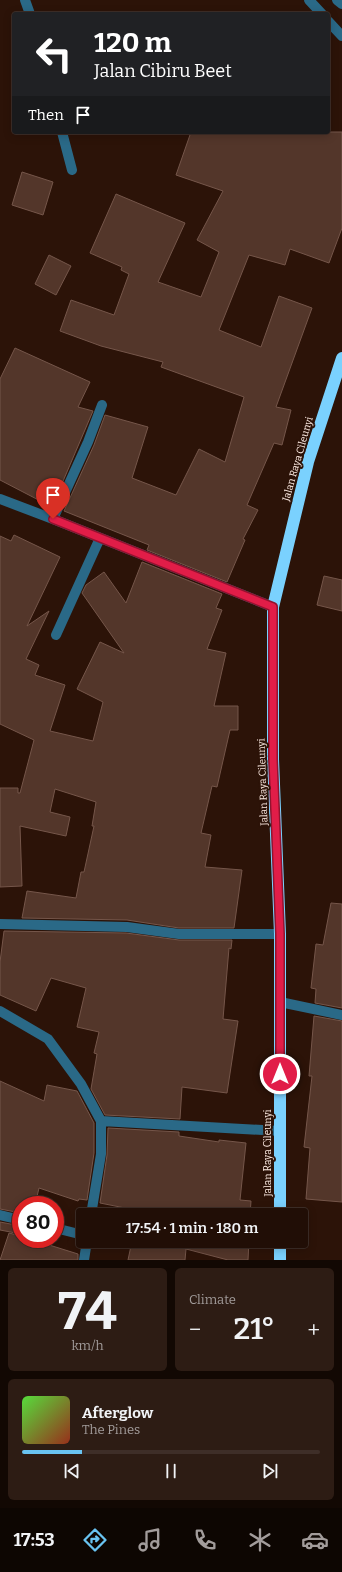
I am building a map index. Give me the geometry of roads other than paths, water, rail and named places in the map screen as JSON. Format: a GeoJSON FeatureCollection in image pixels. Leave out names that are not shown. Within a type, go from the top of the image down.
{"type":"FeatureCollection","features":[{"type":"Feature","properties":{"kind":"highway","name":"Jalan Raya Cileunyi"},"geometry":{"type":"LineString","coordinates":[[280,1208],[280,934],[273,759],[273,607],[308,462],[342,358]]}},
{"type":"Feature","properties":{"kind":"highway"},"geometry":{"type":"LineString","coordinates":[[280,1248],[280,1260]]}},
{"type":"Feature","properties":{"kind":"street"},"geometry":{"type":"LineString","coordinates":[[26,0],[29,12]]}},
{"type":"Feature","properties":{"kind":"street"},"geometry":{"type":"LineString","coordinates":[[309,0],[320,12]]}},
{"type":"Feature","properties":{"kind":"street"},"geometry":{"type":"LineString","coordinates":[[337,0],[342,4]]}},
{"type":"Feature","properties":{"kind":"street"},"geometry":{"type":"LineString","coordinates":[[330,23],[342,36]]}},
{"type":"Feature","properties":{"kind":"street"},"geometry":{"type":"LineString","coordinates":[[63,134],[72,170]]}},
{"type":"Feature","properties":{"kind":"street"},"geometry":{"type":"LineString","coordinates":[[53,519],[88,442],[102,405]]}},
{"type":"Feature","properties":{"kind":"street"},"geometry":{"type":"LineString","coordinates":[[0,500],[53,519],[273,607]]}},
{"type":"Feature","properties":{"kind":"street"},"geometry":{"type":"LineString","coordinates":[[56,635],[100,538]]}},
{"type":"Feature","properties":{"kind":"street"},"geometry":{"type":"LineString","coordinates":[[0,924],[127,927],[179,934],[280,934]]}},
{"type":"Feature","properties":{"kind":"street"},"geometry":{"type":"LineString","coordinates":[[280,1002],[342,1015]]}},
{"type":"Feature","properties":{"kind":"street"},"geometry":{"type":"LineString","coordinates":[[0,1011],[48,1039],[81,1084],[101,1121],[101,1154],[92,1208]]}},
{"type":"Feature","properties":{"kind":"street"},"geometry":{"type":"LineString","coordinates":[[101,1121],[280,1131]]}},
{"type":"Feature","properties":{"kind":"street"},"geometry":{"type":"LineString","coordinates":[[0,1215],[12,1218]]}},
{"type":"Feature","properties":{"kind":"street"},"geometry":{"type":"LineString","coordinates":[[64,1230],[76,1232]]}},
{"type":"Feature","properties":{"kind":"street"},"geometry":{"type":"LineString","coordinates":[[84,1260],[86,1248]]}}]}
